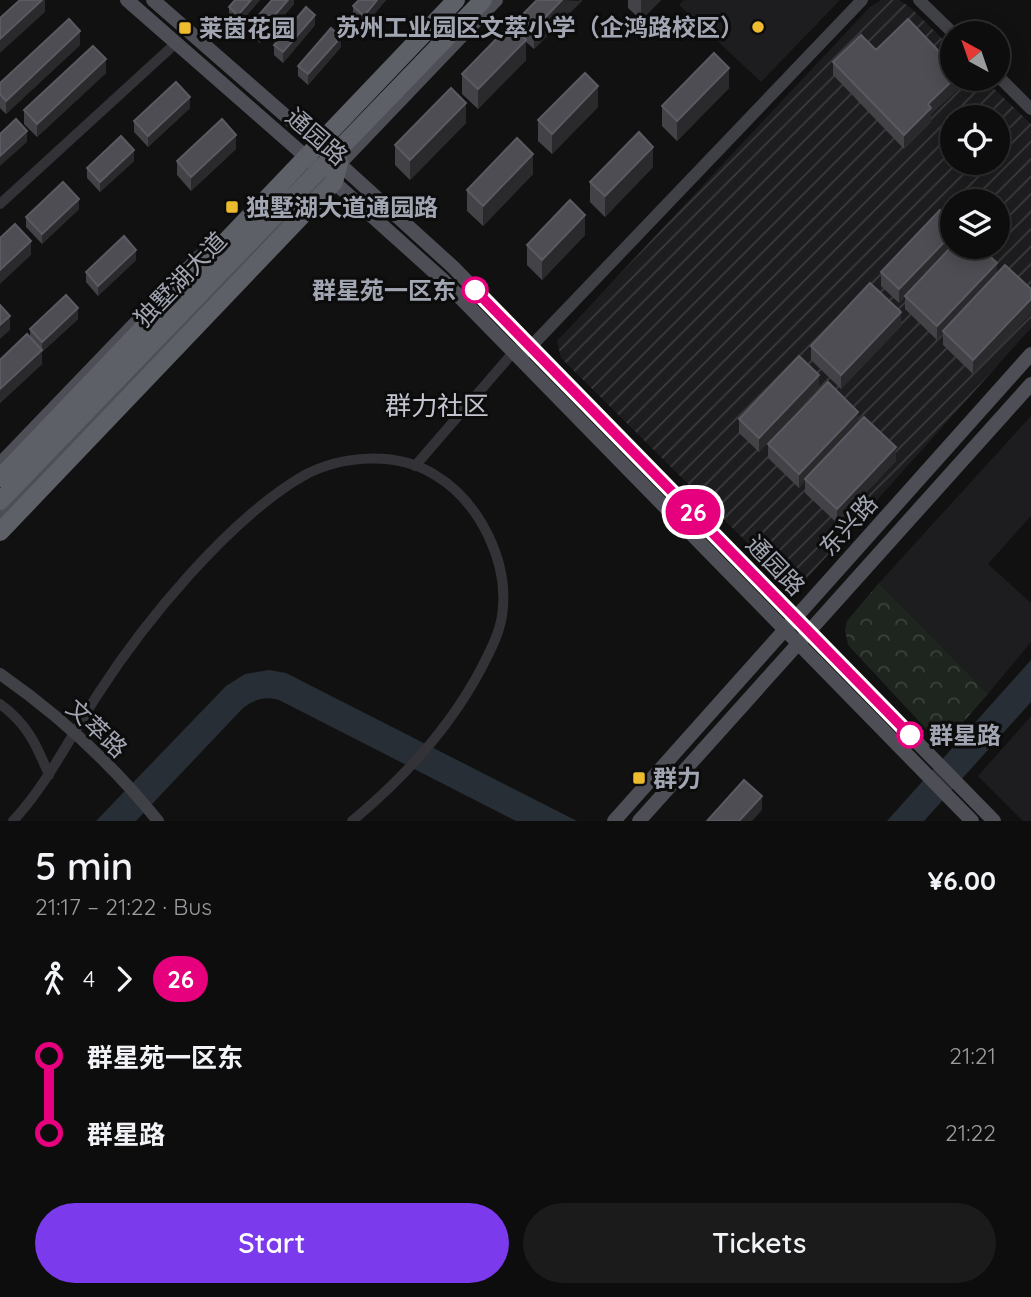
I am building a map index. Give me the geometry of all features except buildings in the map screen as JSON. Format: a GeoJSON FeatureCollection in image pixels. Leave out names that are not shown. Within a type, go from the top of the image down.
{"type":"FeatureCollection","features":[{"type":"Feature","properties":{"kind":"highway","name":"独墅湖大道"},"geometry":{"type":"LineString","coordinates":[[0,478],[456,0]]}},
{"type":"Feature","properties":{"kind":"highway","name":"独墅湖大道"},"geometry":{"type":"LineString","coordinates":[[0,501],[483,0]]}},
{"type":"Feature","properties":{"kind":"highway"},"geometry":{"type":"LineString","coordinates":[[0,532],[195,321],[220,302],[332,168]]}},
{"type":"Feature","properties":{"kind":"highway"},"geometry":{"type":"LineString","coordinates":[[220,302],[229,279]]}},
{"type":"Feature","properties":{"kind":"main road","name":"通园路"},"geometry":{"type":"LineString","coordinates":[[127,0],[316,165]]}},
{"type":"Feature","properties":{"kind":"main road","name":"通园路"},"geometry":{"type":"LineString","coordinates":[[153,0],[312,139],[332,168],[972,821]]}},
{"type":"Feature","properties":{"kind":"main road"},"geometry":{"type":"LineString","coordinates":[[0,464],[445,0]]}},
{"type":"Feature","properties":{"kind":"main road"},"geometry":{"type":"LineString","coordinates":[[0,519],[195,321],[229,279],[332,168],[496,0]]}},
{"type":"Feature","properties":{"kind":"main road"},"geometry":{"type":"LineString","coordinates":[[195,321],[201,286],[316,165],[332,168]]}},
{"type":"Feature","properties":{"kind":"main road","name":"通园路"},"geometry":{"type":"LineString","coordinates":[[332,168],[453,267],[994,821]]}},
{"type":"Feature","properties":{"kind":"main road","name":"东兴路"},"geometry":{"type":"LineString","coordinates":[[614,821],[1031,354]]}},
{"type":"Feature","properties":{"kind":"main road","name":"东兴路"},"geometry":{"type":"LineString","coordinates":[[639,821],[1031,384]]}},
{"type":"Feature","properties":{"kind":"street"},"geometry":{"type":"LineString","coordinates":[[415,466],[516,356],[862,0]]}},
{"type":"Feature","properties":{"kind":"street"},"geometry":{"type":"LineString","coordinates":[[919,0],[941,21]]}},
{"type":"Feature","properties":{"kind":"street"},"geometry":{"type":"LineString","coordinates":[[0,204],[176,43]]}},
{"type":"Feature","properties":{"kind":"street"},"geometry":{"type":"LineString","coordinates":[[1010,88],[1031,108]]}},
{"type":"Feature","properties":{"kind":"street"},"geometry":{"type":"LineString","coordinates":[[13,821],[50,775],[111,673],[159,611],[227,538],[282,491],[319,469],[345,460],[385,460],[415,466],[439,478],[478,518],[497,556],[503,598],[501,623],[467,696],[433,743],[352,821]]}},
{"type":"Feature","properties":{"kind":"street","name":"文萃路"},"geometry":{"type":"LineString","coordinates":[[0,674],[74,733],[156,818]]}},
{"type":"Feature","properties":{"kind":"street"},"geometry":{"type":"LineString","coordinates":[[0,704],[16,716],[30,732],[50,775]]}},
{"type":"Feature","properties":{"kind":"shaded area","name":"苏州工业园区文萃小学（企鸿路校区）"},"geometry":{"type":"Polygon","coordinates":[[[684,0],[840,0],[761,82],[679,5],[684,0]]]}},
{"type":"Feature","properties":{"kind":"shaded area"},"geometry":{"type":"Polygon","coordinates":[[[881,0],[899,0],[940,36],[940,91],[997,91],[1031,124],[1031,328],[800,586],[789,584],[561,358],[557,341],[870,7],[881,0]]]}},
{"type":"Feature","properties":{"kind":"shaded area"},"geometry":{"type":"Polygon","coordinates":[[[1031,416],[1031,516],[988,564],[1031,603],[1031,642],[988,694],[879,583],[1031,416]]]}},
{"type":"Feature","properties":{"kind":"shaded area"},"geometry":{"type":"Polygon","coordinates":[[[1031,660],[1031,702],[924,821],[887,821],[1031,660]]]}},
{"type":"Feature","properties":{"kind":"shaded area"},"geometry":{"type":"Polygon","coordinates":[[[269,670],[286,673],[577,821],[516,821],[279,700],[265,698],[243,708],[136,821],[96,821],[226,686],[245,674],[269,670]]]}},
{"type":"Feature","properties":{"kind":"shaded area"},"geometry":{"type":"Polygon","coordinates":[[[1031,716],[1031,821],[1023,821],[978,776],[1031,716]]]}},
{"type":"Feature","properties":{"kind":"green space"},"geometry":{"type":"Polygon","coordinates":[[[879,583],[988,694],[942,746],[848,645],[845,630],[847,621],[879,583]]]}},
{"type":"Feature","properties":{"kind":"bus line","name":"26"},"geometry":{"type":"LineString","coordinates":[[475,290],[910,735]]}},
{"type":"Feature","properties":{"kind":"place","name":"苏州工业园区文萃小学（企鸿路校区）"},"geometry":{"type":"Point","coordinates":[758,27]}},
{"type":"Feature","properties":{"kind":"place","name":"莱茵花园"},"geometry":{"type":"Point","coordinates":[185,28]}},
{"type":"Feature","properties":{"kind":"place","name":"独墅湖大道通园路"},"geometry":{"type":"Point","coordinates":[232,207]}},
{"type":"Feature","properties":{"kind":"place","name":"群星苑一区东"},"geometry":{"type":"Point","coordinates":[475,290]}},
{"type":"Feature","properties":{"kind":"place","name":"群星路"},"geometry":{"type":"Point","coordinates":[910,735]}},
{"type":"Feature","properties":{"kind":"place","name":"群力"},"geometry":{"type":"Point","coordinates":[639,778]}},
{"type":"Feature","properties":{"kind":"district","name":"群力社区"},"geometry":{"type":"Point","coordinates":[437,405]}}]}
